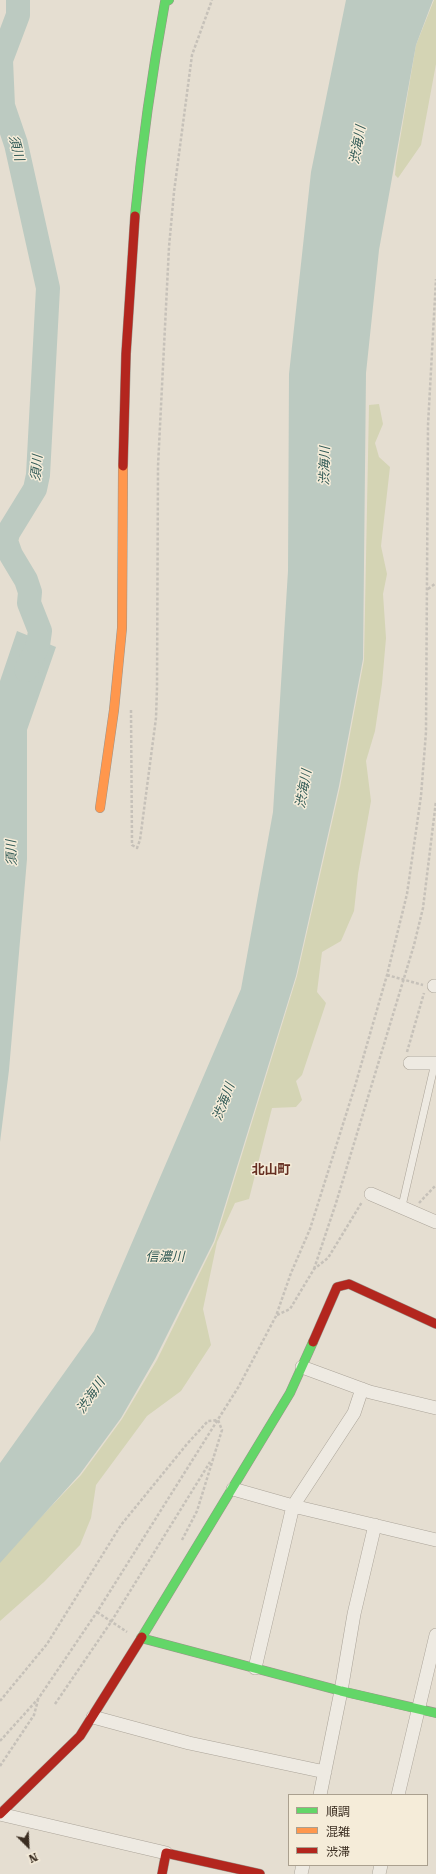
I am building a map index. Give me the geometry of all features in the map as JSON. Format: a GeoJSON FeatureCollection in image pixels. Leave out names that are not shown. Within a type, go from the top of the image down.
{"type":"FeatureCollection","features":[{"type":"Feature","properties":{"kind":"street"},"geometry":{"type":"LineString","coordinates":[[100,808],[112,732],[121,649],[126,358],[135,217],[148,102],[165,2],[169,0]]}},
{"type":"Feature","properties":{"kind":"street"},"geometry":{"type":"LineString","coordinates":[[410,1063],[436,1063]]}},
{"type":"Feature","properties":{"kind":"street"},"geometry":{"type":"LineString","coordinates":[[371,1194],[407,1208],[436,1222]]}},
{"type":"Feature","properties":{"kind":"street"},"geometry":{"type":"LineString","coordinates":[[0,1814],[80,1736],[93,1717],[234,1489],[290,1393],[337,1287],[349,1284],[436,1324]]}},
{"type":"Feature","properties":{"kind":"street"},"geometry":{"type":"LineString","coordinates":[[302,1367],[362,1389],[436,1408]]}},
{"type":"Feature","properties":{"kind":"street"},"geometry":{"type":"LineString","coordinates":[[255,1668],[293,1506],[354,1413],[362,1389]]}},
{"type":"Feature","properties":{"kind":"street"},"geometry":{"type":"LineString","coordinates":[[234,1489],[293,1506],[436,1540]]}},
{"type":"Feature","properties":{"kind":"street"},"geometry":{"type":"LineString","coordinates":[[320,1794],[341,1691],[354,1614],[375,1525]]}},
{"type":"Feature","properties":{"kind":"street"},"geometry":{"type":"LineString","coordinates":[[398,1794],[436,1635]]}},
{"type":"Feature","properties":{"kind":"street"},"geometry":{"type":"LineString","coordinates":[[141,1638],[341,1691],[436,1713]]}},
{"type":"Feature","properties":{"kind":"street"},"geometry":{"type":"LineString","coordinates":[[93,1717],[189,1743],[325,1772]]}},
{"type":"Feature","properties":{"kind":"street"},"geometry":{"type":"LineString","coordinates":[[0,1814],[260,1874]]}},
{"type":"Feature","properties":{"kind":"street"},"geometry":{"type":"LineString","coordinates":[[162,1874],[166,1853]]}},
{"type":"Feature","properties":{"kind":"lane"},"geometry":{"type":"LineString","coordinates":[[407,1208],[436,1063]]}},
{"type":"Feature","properties":{"kind":"path"},"geometry":{"type":"LineString","coordinates":[[130,703],[132,845],[137,848],[140,840],[156,718],[158,451],[169,246],[173,200],[192,55],[212,0]]}},
{"type":"Feature","properties":{"kind":"path"},"geometry":{"type":"LineString","coordinates":[[0,1741],[38,1699],[97,1612],[239,1386],[276,1316],[324,1189],[387,975],[407,894],[421,796],[426,732],[428,425],[436,279]]}},
{"type":"Feature","properties":{"kind":"path"},"geometry":{"type":"LineString","coordinates":[[428,589],[436,583]]}},
{"type":"Feature","properties":{"kind":"path"},"geometry":{"type":"LineString","coordinates":[[276,1316],[290,1309],[314,1269],[336,1203],[404,980],[423,908],[427,864],[435,831],[436,801]]}},
{"type":"Feature","properties":{"kind":"path"},"geometry":{"type":"LineString","coordinates":[[387,975],[432,986],[423,998],[405,1060],[410,1063]]}},
{"type":"Feature","properties":{"kind":"path"},"geometry":{"type":"LineString","coordinates":[[407,1208],[436,1185]]}},
{"type":"Feature","properties":{"kind":"path"},"geometry":{"type":"LineString","coordinates":[[314,1269],[328,1258],[363,1200],[371,1194]]}},
{"type":"Feature","properties":{"kind":"path"},"geometry":{"type":"LineString","coordinates":[[179,1546],[197,1512],[212,1458],[222,1430],[218,1420]]}},
{"type":"Feature","properties":{"kind":"path"},"geometry":{"type":"LineString","coordinates":[[0,1701],[47,1644],[121,1525],[187,1444],[208,1421],[218,1420]]}},
{"type":"Feature","properties":{"kind":"path"},"geometry":{"type":"LineString","coordinates":[[55,1704],[110,1622],[212,1458]]}},
{"type":"Feature","properties":{"kind":"path"},"geometry":{"type":"LineString","coordinates":[[97,1612],[110,1622],[129,1632]]}},
{"type":"Feature","properties":{"kind":"path"},"geometry":{"type":"LineString","coordinates":[[0,1765],[34,1715],[38,1699]]}},
{"type":"Feature","properties":{"kind":"green space"},"geometry":{"type":"Polygon","coordinates":[[[434,0],[436,0],[436,64],[421,145],[398,178],[395,175],[396,163],[416,45],[434,0]]]}},
{"type":"Feature","properties":{"kind":"green space"},"geometry":{"type":"Polygon","coordinates":[[[379,404],[383,424],[375,443],[379,457],[390,467],[381,546],[387,574],[383,594],[386,638],[382,684],[375,731],[366,761],[371,801],[358,874],[354,911],[341,941],[322,952],[317,992],[326,1003],[302,1075],[296,1081],[302,1100],[296,1107],[272,1108],[249,1199],[235,1203],[217,1242],[203,1309],[211,1345],[181,1391],[147,1416],[96,1485],[91,1518],[80,1545],[44,1582],[0,1621],[0,1560],[81,1475],[122,1419],[157,1360],[215,1242],[297,976],[340,787],[364,660],[369,405],[379,404]]]}},
{"type":"Feature","properties":{"kind":"water"},"geometry":{"type":"Polygon","coordinates":[[[346,0],[433,0],[416,45],[379,250],[366,373],[363,659],[339,786],[296,976],[214,1241],[155,1359],[121,1418],[80,1474],[0,1563],[0,1463],[94,1331],[241,989],[273,812],[288,571],[289,374],[311,172],[346,0]]]}},
{"type":"Feature","properties":{"kind":"water"},"geometry":{"type":"Polygon","coordinates":[[[17,631],[56,647],[27,730],[27,859],[9,1070],[0,1142],[0,681],[17,631]]]}},
{"type":"Feature","properties":{"kind":"waterway","name":"須川"},"geometry":{"type":"LineString","coordinates":[[18,0],[18,15],[1,60],[3,106],[16,144],[48,288],[38,475],[35,489],[8,533],[6,541],[11,555],[26,580],[30,592],[29,603],[40,631],[38,645],[26,670]]}},
{"type":"Feature","properties":{"kind":"traffic: fast"},"geometry":{"type":"LineString","coordinates":[[135,216],[144,135],[156,55],[165,2],[169,0]]}},
{"type":"Feature","properties":{"kind":"traffic: fast"},"geometry":{"type":"LineString","coordinates":[[142,1637],[290,1393],[313,1342]]}},
{"type":"Feature","properties":{"kind":"traffic: fast"},"geometry":{"type":"LineString","coordinates":[[141,1638],[341,1691],[436,1713]]}},
{"type":"Feature","properties":{"kind":"traffic: slow"},"geometry":{"type":"LineString","coordinates":[[100,808],[114,710],[122,628],[123,466]]}},
{"type":"Feature","properties":{"kind":"traffic: jam"},"geometry":{"type":"LineString","coordinates":[[123,466],[126,354],[135,216]]}},
{"type":"Feature","properties":{"kind":"traffic: jam"},"geometry":{"type":"LineString","coordinates":[[313,1342],[337,1287],[349,1284],[436,1324]]}},
{"type":"Feature","properties":{"kind":"traffic: jam"},"geometry":{"type":"LineString","coordinates":[[0,1814],[80,1736],[142,1637]]}},
{"type":"Feature","properties":{"kind":"traffic: jam"},"geometry":{"type":"LineString","coordinates":[[162,1874],[166,1853],[260,1874]]}},
{"type":"Feature","properties":{"kind":"district","name":"北山町"},"geometry":{"type":"Point","coordinates":[271,1170]}},
{"type":"Feature","properties":{"kind":"water label","name":"渋海川"},"geometry":{"type":"Point","coordinates":[358,145]}},
{"type":"Feature","properties":{"kind":"water label","name":"渋海川"},"geometry":{"type":"Point","coordinates":[325,466]}},
{"type":"Feature","properties":{"kind":"water label","name":"渋海川"},"geometry":{"type":"Point","coordinates":[304,789]}},
{"type":"Feature","properties":{"kind":"water label","name":"渋海川"},"geometry":{"type":"Point","coordinates":[224,1102]}},
{"type":"Feature","properties":{"kind":"water label","name":"信濃川"},"geometry":{"type":"Point","coordinates":[165,1257]}},
{"type":"Feature","properties":{"kind":"water label","name":"渋海川"},"geometry":{"type":"Point","coordinates":[91,1396]}}]}
